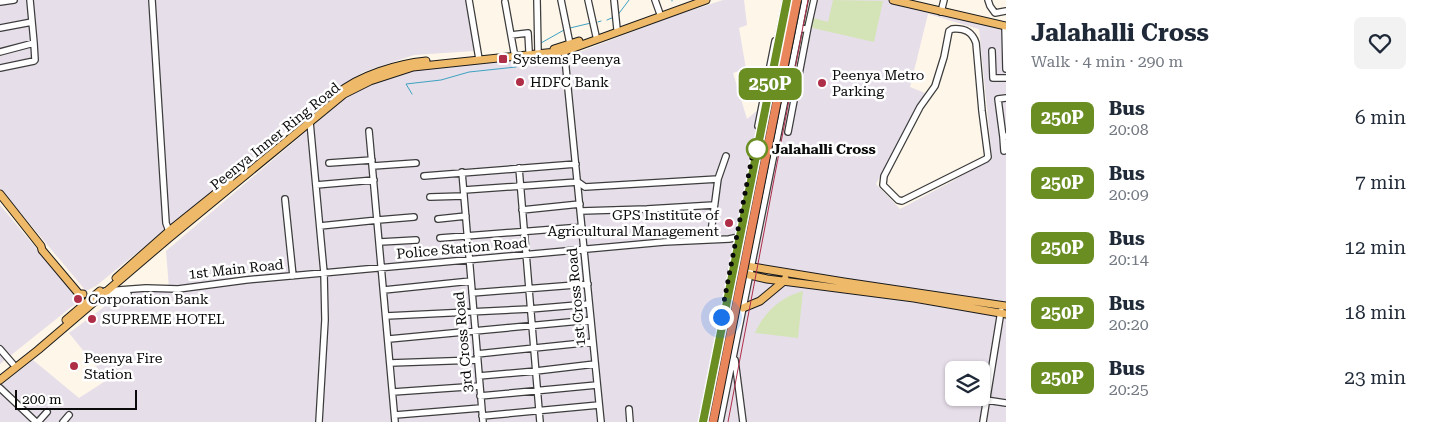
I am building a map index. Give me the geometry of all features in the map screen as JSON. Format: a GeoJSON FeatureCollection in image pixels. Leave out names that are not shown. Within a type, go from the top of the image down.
{"type":"FeatureCollection","features":[{"type":"Feature","properties":{"kind":"highway"},"geometry":{"type":"LineString","coordinates":[[701,422],[788,0]]}},
{"type":"Feature","properties":{"kind":"highway"},"geometry":{"type":"LineString","coordinates":[[708,422],[788,0]]}},
{"type":"Feature","properties":{"kind":"highway"},"geometry":{"type":"LineString","coordinates":[[714,422],[748,272],[752,240],[799,0]]}},
{"type":"Feature","properties":{"kind":"highway"},"geometry":{"type":"LineString","coordinates":[[714,422],[799,0]]}},
{"type":"Feature","properties":{"kind":"main road","name":"Peenya Inner Ring Road"},"geometry":{"type":"LineString","coordinates":[[0,380],[38,350],[101,293],[344,89],[370,75],[407,63],[547,54],[660,14],[693,0]]}},
{"type":"Feature","properties":{"kind":"main road","name":"Peenya Inner Ring Road"},"geometry":{"type":"LineString","coordinates":[[173,232],[344,94],[370,81],[412,67],[514,52],[566,47],[706,0]]}},
{"type":"Feature","properties":{"kind":"main road"},"geometry":{"type":"LineString","coordinates":[[893,0],[1006,26]]}},
{"type":"Feature","properties":{"kind":"main road"},"geometry":{"type":"LineString","coordinates":[[0,194],[41,246],[42,250],[79,294],[83,294],[91,302]]}},
{"type":"Feature","properties":{"kind":"main road"},"geometry":{"type":"LineString","coordinates":[[733,268],[748,272],[1003,309]]}},
{"type":"Feature","properties":{"kind":"main road"},"geometry":{"type":"LineString","coordinates":[[743,308],[760,300],[785,277]]}},
{"type":"Feature","properties":{"kind":"main road","name":"Peenya Inner Ring Road"},"geometry":{"type":"LineString","coordinates":[[0,374],[91,302]]}},
{"type":"Feature","properties":{"kind":"street"},"geometry":{"type":"LineString","coordinates":[[0,2],[14,0]]}},
{"type":"Feature","properties":{"kind":"street"},"geometry":{"type":"LineString","coordinates":[[0,68],[35,60],[30,0]]}},
{"type":"Feature","properties":{"kind":"street"},"geometry":{"type":"LineString","coordinates":[[152,0],[166,223],[173,232]]}},
{"type":"Feature","properties":{"kind":"street"},"geometry":{"type":"LineString","coordinates":[[469,0],[479,57]]}},
{"type":"Feature","properties":{"kind":"street"},"geometry":{"type":"LineString","coordinates":[[537,0],[538,51]]}},
{"type":"Feature","properties":{"kind":"street","name":"1st Cross Road"},"geometry":{"type":"LineString","coordinates":[[561,0],[600,422]]}},
{"type":"Feature","properties":{"kind":"street"},"geometry":{"type":"LineString","coordinates":[[588,0],[596,36]]}},
{"type":"Feature","properties":{"kind":"street"},"geometry":{"type":"LineString","coordinates":[[614,0],[618,29]]}},
{"type":"Feature","properties":{"kind":"street"},"geometry":{"type":"LineString","coordinates":[[655,0],[660,14]]}},
{"type":"Feature","properties":{"kind":"street"},"geometry":{"type":"LineString","coordinates":[[720,422],[743,308],[748,272],[805,0]]}},
{"type":"Feature","properties":{"kind":"street"},"geometry":{"type":"LineString","coordinates":[[788,132],[814,0]]}},
{"type":"Feature","properties":{"kind":"street"},"geometry":{"type":"LineString","coordinates":[[927,8],[929,0]]}},
{"type":"Feature","properties":{"kind":"street"},"geometry":{"type":"LineString","coordinates":[[941,12],[944,0]]}},
{"type":"Feature","properties":{"kind":"street"},"geometry":{"type":"LineString","coordinates":[[988,0],[995,13],[1006,10]]}},
{"type":"Feature","properties":{"kind":"street"},"geometry":{"type":"LineString","coordinates":[[506,2],[514,52]]}},
{"type":"Feature","properties":{"kind":"street"},"geometry":{"type":"LineString","coordinates":[[962,29],[965,17]]}},
{"type":"Feature","properties":{"kind":"street"},"geometry":{"type":"LineString","coordinates":[[0,28],[32,22]]}},
{"type":"Feature","properties":{"kind":"street"},"geometry":{"type":"LineString","coordinates":[[799,29],[808,26]]}},
{"type":"Feature","properties":{"kind":"street"},"geometry":{"type":"LineString","coordinates":[[1006,26],[1006,69]]}},
{"type":"Feature","properties":{"kind":"street"},"geometry":{"type":"LineString","coordinates":[[952,29],[962,29],[972,34],[976,43],[988,157],[902,201],[898,200],[883,185],[884,176],[920,107],[935,86],[944,57],[949,31],[952,29]]}},
{"type":"Feature","properties":{"kind":"street"},"geometry":{"type":"LineString","coordinates":[[511,35],[528,33],[529,52]]}},
{"type":"Feature","properties":{"kind":"street"},"geometry":{"type":"LineString","coordinates":[[0,52],[34,43]]}},
{"type":"Feature","properties":{"kind":"street"},"geometry":{"type":"LineString","coordinates":[[992,51],[993,78],[1006,78]]}},
{"type":"Feature","properties":{"kind":"street"},"geometry":{"type":"LineString","coordinates":[[1004,151],[1004,137],[998,99],[1006,98]]}},
{"type":"Feature","properties":{"kind":"street"},"geometry":{"type":"LineString","coordinates":[[310,122],[324,273],[325,320],[319,422]]}},
{"type":"Feature","properties":{"kind":"street"},"geometry":{"type":"LineString","coordinates":[[370,131],[395,422]]}},
{"type":"Feature","properties":{"kind":"street"},"geometry":{"type":"LineString","coordinates":[[710,240],[718,179],[726,156]]}},
{"type":"Feature","properties":{"kind":"street"},"geometry":{"type":"LineString","coordinates":[[329,163],[416,163]]}},
{"type":"Feature","properties":{"kind":"street"},"geometry":{"type":"LineString","coordinates":[[424,176],[576,164]]}},
{"type":"Feature","properties":{"kind":"street"},"geometry":{"type":"LineString","coordinates":[[519,168],[540,422]]}},
{"type":"Feature","properties":{"kind":"street","name":"3rd Cross Road"},"geometry":{"type":"LineString","coordinates":[[462,172],[482,419]]}},
{"type":"Feature","properties":{"kind":"street"},"geometry":{"type":"LineString","coordinates":[[430,197],[520,186],[578,182],[585,187],[718,179]]}},
{"type":"Feature","properties":{"kind":"street"},"geometry":{"type":"LineString","coordinates":[[316,185],[374,180]]}},
{"type":"Feature","properties":{"kind":"street"},"geometry":{"type":"LineString","coordinates":[[285,199],[293,276]]}},
{"type":"Feature","properties":{"kind":"street"},"geometry":{"type":"LineString","coordinates":[[522,210],[580,204]]}},
{"type":"Feature","properties":{"kind":"street"},"geometry":{"type":"LineString","coordinates":[[581,211],[714,204]]}},
{"type":"Feature","properties":{"kind":"street"},"geometry":{"type":"LineString","coordinates":[[438,219],[466,216]]}},
{"type":"Feature","properties":{"kind":"street"},"geometry":{"type":"LineString","coordinates":[[320,226],[414,218]]}},
{"type":"Feature","properties":{"kind":"street"},"geometry":{"type":"LineString","coordinates":[[440,238],[582,227]]}},
{"type":"Feature","properties":{"kind":"street"},"geometry":{"type":"LineString","coordinates":[[701,422],[738,238]]}},
{"type":"Feature","properties":{"kind":"street","name":"Police Station Road"},"geometry":{"type":"LineString","coordinates":[[324,273],[664,242],[738,238],[752,240]]}},
{"type":"Feature","properties":{"kind":"street"},"geometry":{"type":"LineString","coordinates":[[380,242],[416,240]]}},
{"type":"Feature","properties":{"kind":"street","name":"1st Main Road"},"geometry":{"type":"LineString","coordinates":[[101,293],[146,292],[150,289],[178,289],[246,280],[324,273]]}},
{"type":"Feature","properties":{"kind":"street"},"geometry":{"type":"LineString","coordinates":[[384,290],[471,281]]}},
{"type":"Feature","properties":{"kind":"street"},"geometry":{"type":"LineString","coordinates":[[472,293],[588,284]]}},
{"type":"Feature","properties":{"kind":"street"},"geometry":{"type":"LineString","coordinates":[[386,316],[589,304]]}},
{"type":"Feature","properties":{"kind":"street"},"geometry":{"type":"LineString","coordinates":[[990,379],[1003,309]]}},
{"type":"Feature","properties":{"kind":"street"},"geometry":{"type":"LineString","coordinates":[[389,339],[591,320]]}},
{"type":"Feature","properties":{"kind":"street"},"geometry":{"type":"LineString","coordinates":[[390,363],[477,357],[593,342]]}},
{"type":"Feature","properties":{"kind":"street"},"geometry":{"type":"LineString","coordinates":[[0,349],[13,364]]}},
{"type":"Feature","properties":{"kind":"street"},"geometry":{"type":"LineString","coordinates":[[734,354],[742,422]]}},
{"type":"Feature","properties":{"kind":"street"},"geometry":{"type":"LineString","coordinates":[[479,376],[595,364]]}},
{"type":"Feature","properties":{"kind":"street"},"geometry":{"type":"LineString","coordinates":[[480,396],[597,385]]}},
{"type":"Feature","properties":{"kind":"street"},"geometry":{"type":"LineString","coordinates":[[393,392],[480,386]]}},
{"type":"Feature","properties":{"kind":"street"},"geometry":{"type":"LineString","coordinates":[[0,388],[37,422],[46,412]]}},
{"type":"Feature","properties":{"kind":"street"},"geometry":{"type":"LineString","coordinates":[[990,401],[1006,403]]}},
{"type":"Feature","properties":{"kind":"street"},"geometry":{"type":"LineString","coordinates":[[482,419],[539,410],[599,406]]}},
{"type":"Feature","properties":{"kind":"street"},"geometry":{"type":"LineString","coordinates":[[983,422],[985,406]]}},
{"type":"Feature","properties":{"kind":"street"},"geometry":{"type":"LineString","coordinates":[[395,415],[481,408]]}},
{"type":"Feature","properties":{"kind":"street"},"geometry":{"type":"LineString","coordinates":[[629,409],[630,422]]}},
{"type":"Feature","properties":{"kind":"street"},"geometry":{"type":"LineString","coordinates":[[63,422],[69,415]]}},
{"type":"Feature","properties":{"kind":"shaded area"},"geometry":{"type":"Polygon","coordinates":[[[0,0],[466,0],[474,51],[414,55],[363,72],[333,93],[96,286],[86,291],[0,188],[0,0]]]}},
{"type":"Feature","properties":{"kind":"shaded area"},"geometry":{"type":"Polygon","coordinates":[[[723,0],[744,0],[747,25],[739,28],[746,69],[733,73],[747,119],[758,110],[755,144],[778,143],[815,0],[889,0],[1006,26],[1006,422],[0,422],[0,386],[33,360],[79,398],[107,380],[69,333],[120,295],[169,288],[166,251],[356,89],[410,70],[561,55],[571,154],[579,163],[569,56],[671,17],[723,0]],[[928,14],[910,87],[925,93],[876,184],[900,209],[992,158],[979,29],[928,14]]]}},
{"type":"Feature","properties":{"kind":"shaded area"},"geometry":{"type":"Polygon","coordinates":[[[0,205],[80,300],[0,364],[0,205]]]}},
{"type":"Feature","properties":{"kind":"green space"},"geometry":{"type":"Polygon","coordinates":[[[833,0],[883,1],[874,42],[808,27],[810,17],[828,22],[833,0]]]}},
{"type":"Feature","properties":{"kind":"green space"},"geometry":{"type":"Polygon","coordinates":[[[803,291],[798,338],[755,333],[763,318],[774,306],[787,297],[803,291]]]}},
{"type":"Feature","properties":{"kind":"waterway"},"geometry":{"type":"LineString","coordinates":[[617,16],[629,0]]}},
{"type":"Feature","properties":{"kind":"waterway"},"geometry":{"type":"LineString","coordinates":[[607,20],[614,17]]}},
{"type":"Feature","properties":{"kind":"waterway"},"geometry":{"type":"LineString","coordinates":[[570,28],[591,23]]}},
{"type":"Feature","properties":{"kind":"waterway"},"geometry":{"type":"LineString","coordinates":[[541,43],[564,30]]}},
{"type":"Feature","properties":{"kind":"waterway"},"geometry":{"type":"LineString","coordinates":[[412,94],[406,84],[441,80],[469,72],[516,67]]}},
{"type":"Feature","properties":{"kind":"railway"},"geometry":{"type":"LineString","coordinates":[[728,422],[808,0]]}},
{"type":"Feature","properties":{"kind":"bus line","name":"250P"},"geometry":{"type":"LineString","coordinates":[[703,422],[787,0]]}},
{"type":"Feature","properties":{"kind":"place","name":"Systems Peenya"},"geometry":{"type":"Point","coordinates":[503,59]}},
{"type":"Feature","properties":{"kind":"place","name":"HDFC Bank"},"geometry":{"type":"Point","coordinates":[520,82]}},
{"type":"Feature","properties":{"kind":"place","name":"Peenya Metro Parking"},"geometry":{"type":"Point","coordinates":[822,83]}},
{"type":"Feature","properties":{"kind":"place","name":"Jalahalli Cross"},"geometry":{"type":"Point","coordinates":[757,149]}},
{"type":"Feature","properties":{"kind":"place","name":"GPS Institute of Agricultural Management"},"geometry":{"type":"Point","coordinates":[729,223]}},
{"type":"Feature","properties":{"kind":"place","name":"Corporation Bank"},"geometry":{"type":"Point","coordinates":[78,299]}},
{"type":"Feature","properties":{"kind":"place","name":"SUPREME HOTEL"},"geometry":{"type":"Point","coordinates":[92,319]}},
{"type":"Feature","properties":{"kind":"place","name":"Peenya Fire Station"},"geometry":{"type":"Point","coordinates":[74,366]}},
{"type":"Feature","properties":{"kind":"route"},"geometry":{"type":"LineString","coordinates":[[721,317],[754,147],[757,149]]}}]}
